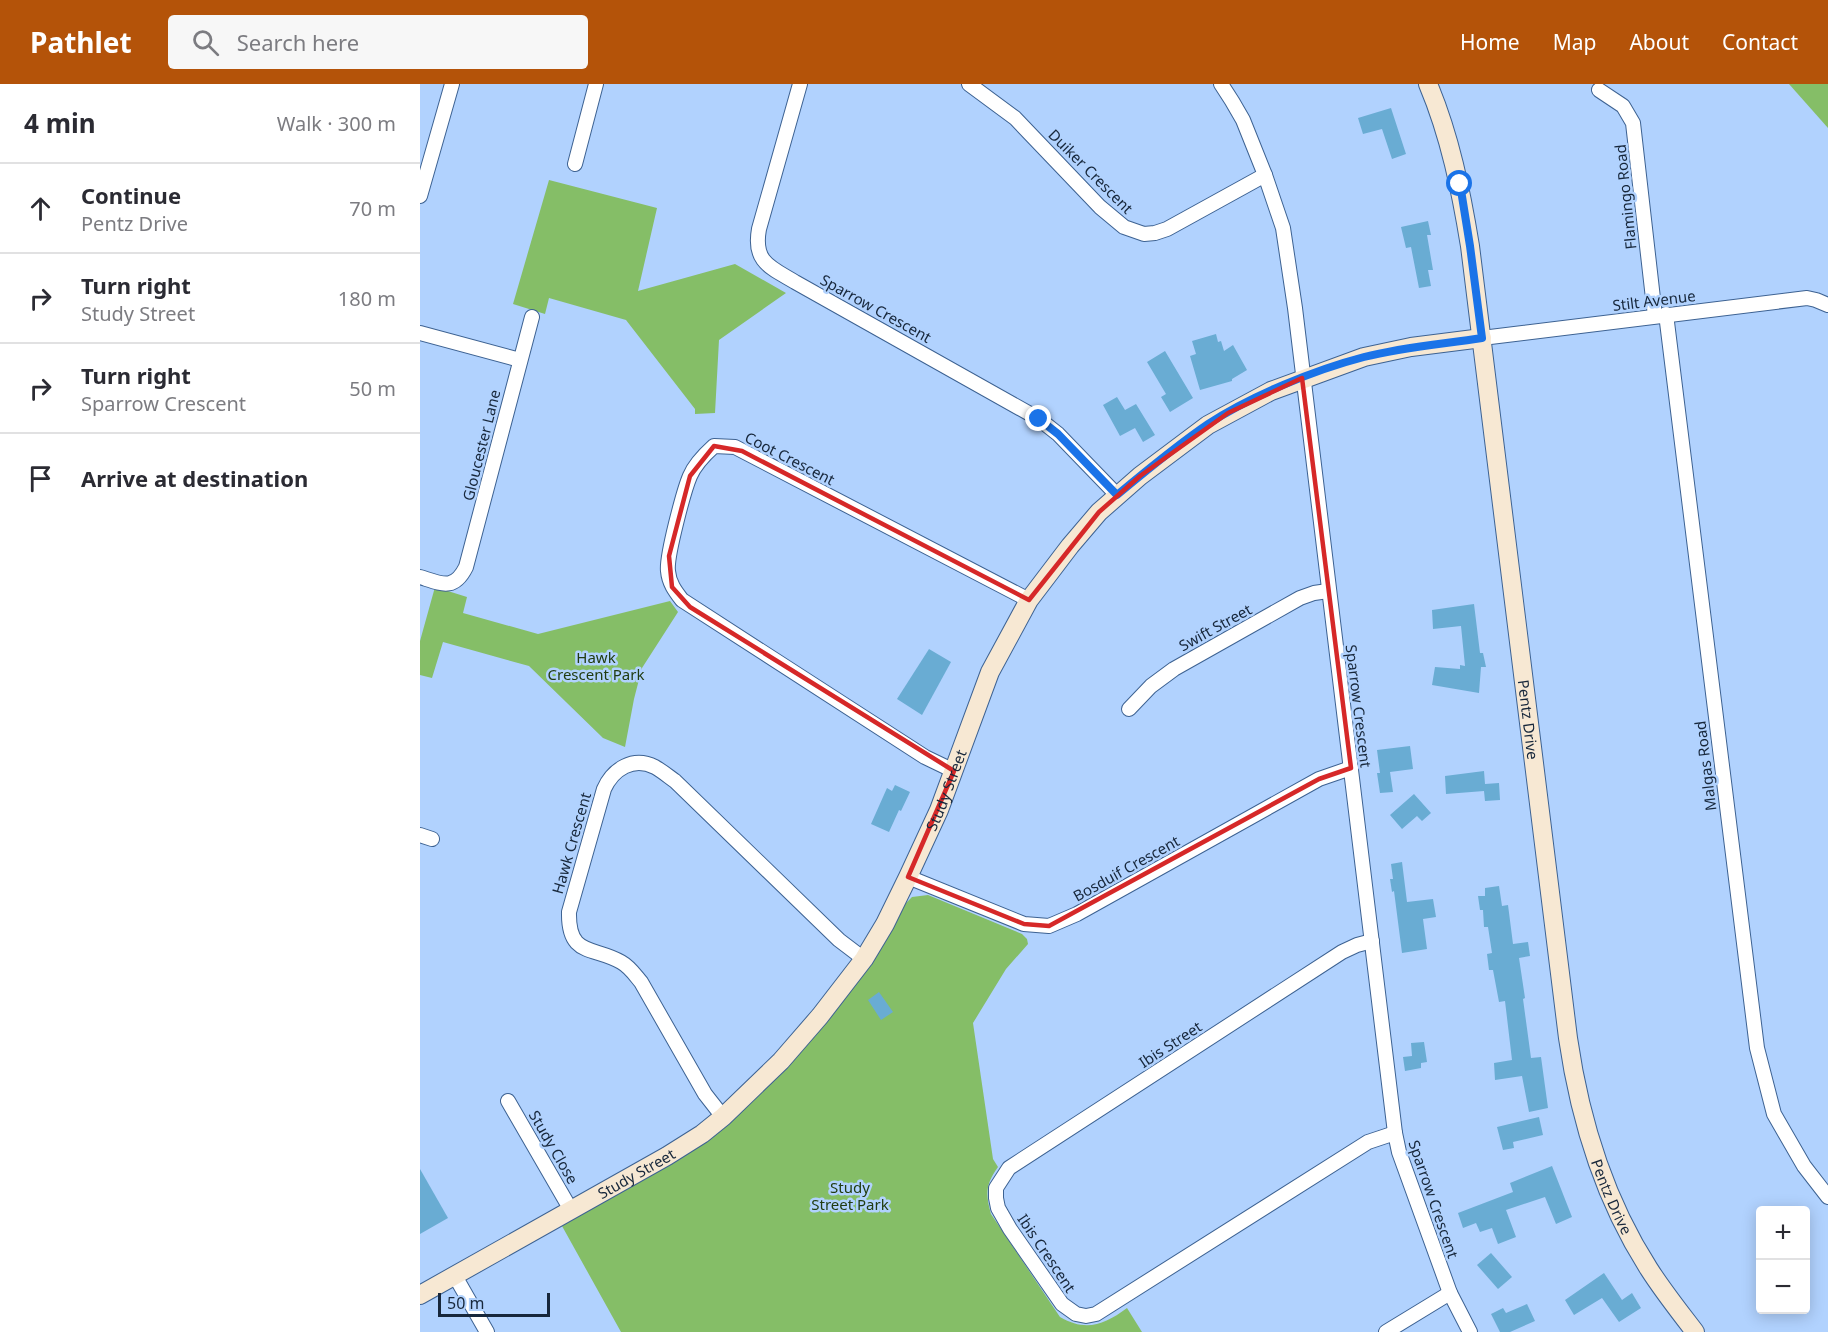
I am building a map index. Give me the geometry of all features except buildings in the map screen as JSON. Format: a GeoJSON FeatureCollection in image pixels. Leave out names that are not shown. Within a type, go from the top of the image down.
{"type":"FeatureCollection","features":[{"type":"Feature","properties":{"kind":"street"},"geometry":{"type":"LineString","coordinates":[[420,196],[452,84]]}},
{"type":"Feature","properties":{"kind":"street"},"geometry":{"type":"LineString","coordinates":[[575,164],[597,84]]}},
{"type":"Feature","properties":{"kind":"street","name":"Sparrow Crescent"},"geometry":{"type":"LineString","coordinates":[[800,84],[759,229],[757,242],[761,258],[795,282],[1039,419],[1117,495]]}},
{"type":"Feature","properties":{"kind":"street","name":"Duiker Crescent"},"geometry":{"type":"LineString","coordinates":[[969,84],[1015,118],[1100,207],[1124,227],[1134,231],[1144,234],[1167,229],[1265,175]]}},
{"type":"Feature","properties":{"kind":"street","name":"Sparrow Crescent"},"geometry":{"type":"LineString","coordinates":[[1221,84],[1243,120],[1283,228],[1295,308],[1395,1133],[1399,1152],[1450,1293],[1470,1332]]}},
{"type":"Feature","properties":{"kind":"street","name":"Pentz Drive"},"geometry":{"type":"LineString","coordinates":[[1428,84],[1437,105],[1460,184],[1470,246],[1566,1028],[1578,1099],[1591,1148],[1619,1217],[1649,1270],[1695,1332]]}},
{"type":"Feature","properties":{"kind":"street","name":"Flamingo Road"},"geometry":{"type":"LineString","coordinates":[[1599,90],[1623,106],[1633,123],[1661,315]]}},
{"type":"Feature","properties":{"kind":"street"},"geometry":{"type":"LineString","coordinates":[[420,142],[435,146]]}},
{"type":"Feature","properties":{"kind":"street","name":"Stilt Avenue"},"geometry":{"type":"LineString","coordinates":[[1482,338],[1807,298],[1828,305]]}},
{"type":"Feature","properties":{"kind":"street","name":"Malgas Road"},"geometry":{"type":"LineString","coordinates":[[1661,315],[1756,1048],[1774,1114],[1804,1166],[1828,1197]]}},
{"type":"Feature","properties":{"kind":"street","name":"Gloucester Lane"},"geometry":{"type":"LineString","coordinates":[[420,578],[449,584],[459,579],[466,567],[532,318]]}},
{"type":"Feature","properties":{"kind":"street"},"geometry":{"type":"LineString","coordinates":[[420,333],[520,360]]}},
{"type":"Feature","properties":{"kind":"street","name":"Study Street"},"geometry":{"type":"LineString","coordinates":[[420,1295],[702,1134],[723,1117],[788,1053],[864,958],[885,924],[939,810],[987,680],[1029,600],[1085,528],[1117,495],[1208,424],[1252,400],[1302,378],[1364,357],[1411,347],[1482,338]]}},
{"type":"Feature","properties":{"kind":"street","name":"Coot Crescent"},"geometry":{"type":"LineString","coordinates":[[954,771],[925,757],[690,607],[681,598],[672,587],[667,570],[690,476],[698,462],[714,446],[735,447],[1029,600]]}},
{"type":"Feature","properties":{"kind":"street","name":"Swift Street"},"geometry":{"type":"LineString","coordinates":[[1129,709],[1150,686],[1174,669],[1300,598],[1329,591]]}},
{"type":"Feature","properties":{"kind":"street","name":"Hawk Crescent"},"geometry":{"type":"LineString","coordinates":[[723,1117],[705,1094],[632,970],[616,959],[583,948],[568,927],[568,912],[604,789],[612,775],[629,764],[643,764],[654,766],[675,781],[839,940],[864,958]]}},
{"type":"Feature","properties":{"kind":"street","name":"Bosduif Crescent"},"geometry":{"type":"LineString","coordinates":[[908,877],[1024,924],[1049,926],[1077,914],[1319,779],[1350,768]]}},
{"type":"Feature","properties":{"kind":"street","name":"Ibis Street"},"geometry":{"type":"LineString","coordinates":[[996,1188],[1009,1168],[1341,952],[1372,940]]}},
{"type":"Feature","properties":{"kind":"street","name":"Study Close"},"geometry":{"type":"LineString","coordinates":[[508,1101],[571,1210]]}},
{"type":"Feature","properties":{"kind":"street","name":"Ibis Crescent"},"geometry":{"type":"LineString","coordinates":[[996,1188],[998,1208],[1062,1304],[1070,1311],[1086,1316],[1096,1314],[1368,1142],[1395,1133]]}},
{"type":"Feature","properties":{"kind":"street"},"geometry":{"type":"LineString","coordinates":[[455,1276],[487,1332]]}},
{"type":"Feature","properties":{"kind":"street"},"geometry":{"type":"LineString","coordinates":[[1386,1332],[1450,1293]]}},
{"type":"Feature","properties":{"kind":"highlighted area"},"geometry":{"type":"Polygon","coordinates":[[[1302,378],[1351,768],[1319,779],[1049,926],[1024,924],[908,877],[954,771],[690,607],[672,587],[669,556],[690,476],[714,446],[742,451],[1029,600],[1099,512],[1140,476],[1228,413],[1302,378]]]}},
{"type":"Feature","properties":{"kind":"green space"},"geometry":{"type":"Polygon","coordinates":[[[1789,84],[1828,84],[1828,128],[1789,84]]]}},
{"type":"Feature","properties":{"kind":"green space"},"geometry":{"type":"Polygon","coordinates":[[[549,180],[657,208],[638,291],[735,264],[786,293],[719,340],[715,413],[695,414],[695,409],[626,320],[549,298],[545,314],[513,304],[549,180]]]}},
{"type":"Feature","properties":{"kind":"green space","name":"Hawk Crescent Park"},"geometry":{"type":"Polygon","coordinates":[[[435,587],[467,597],[463,613],[538,634],[670,601],[678,612],[642,668],[625,747],[603,738],[529,666],[443,642],[432,678],[420,675],[420,641],[435,587]]]}},
{"type":"Feature","properties":{"kind":"green space","name":"Study Street Park"},"geometry":{"type":"Polygon","coordinates":[[[928,895],[1022,934],[1028,944],[1006,969],[973,1023],[993,1159],[998,1167],[988,1189],[991,1214],[1060,1317],[1078,1324],[1095,1324],[1110,1319],[1127,1308],[1142,1332],[621,1332],[562,1226],[712,1137],[903,906],[912,897],[928,895]]]}},
{"type":"Feature","properties":{"kind":"route"},"geometry":{"type":"LineString","coordinates":[[1039,419],[1058,434],[1117,495],[1208,424],[1271,391],[1364,357],[1411,347],[1482,338],[1460,184]]}}]}
